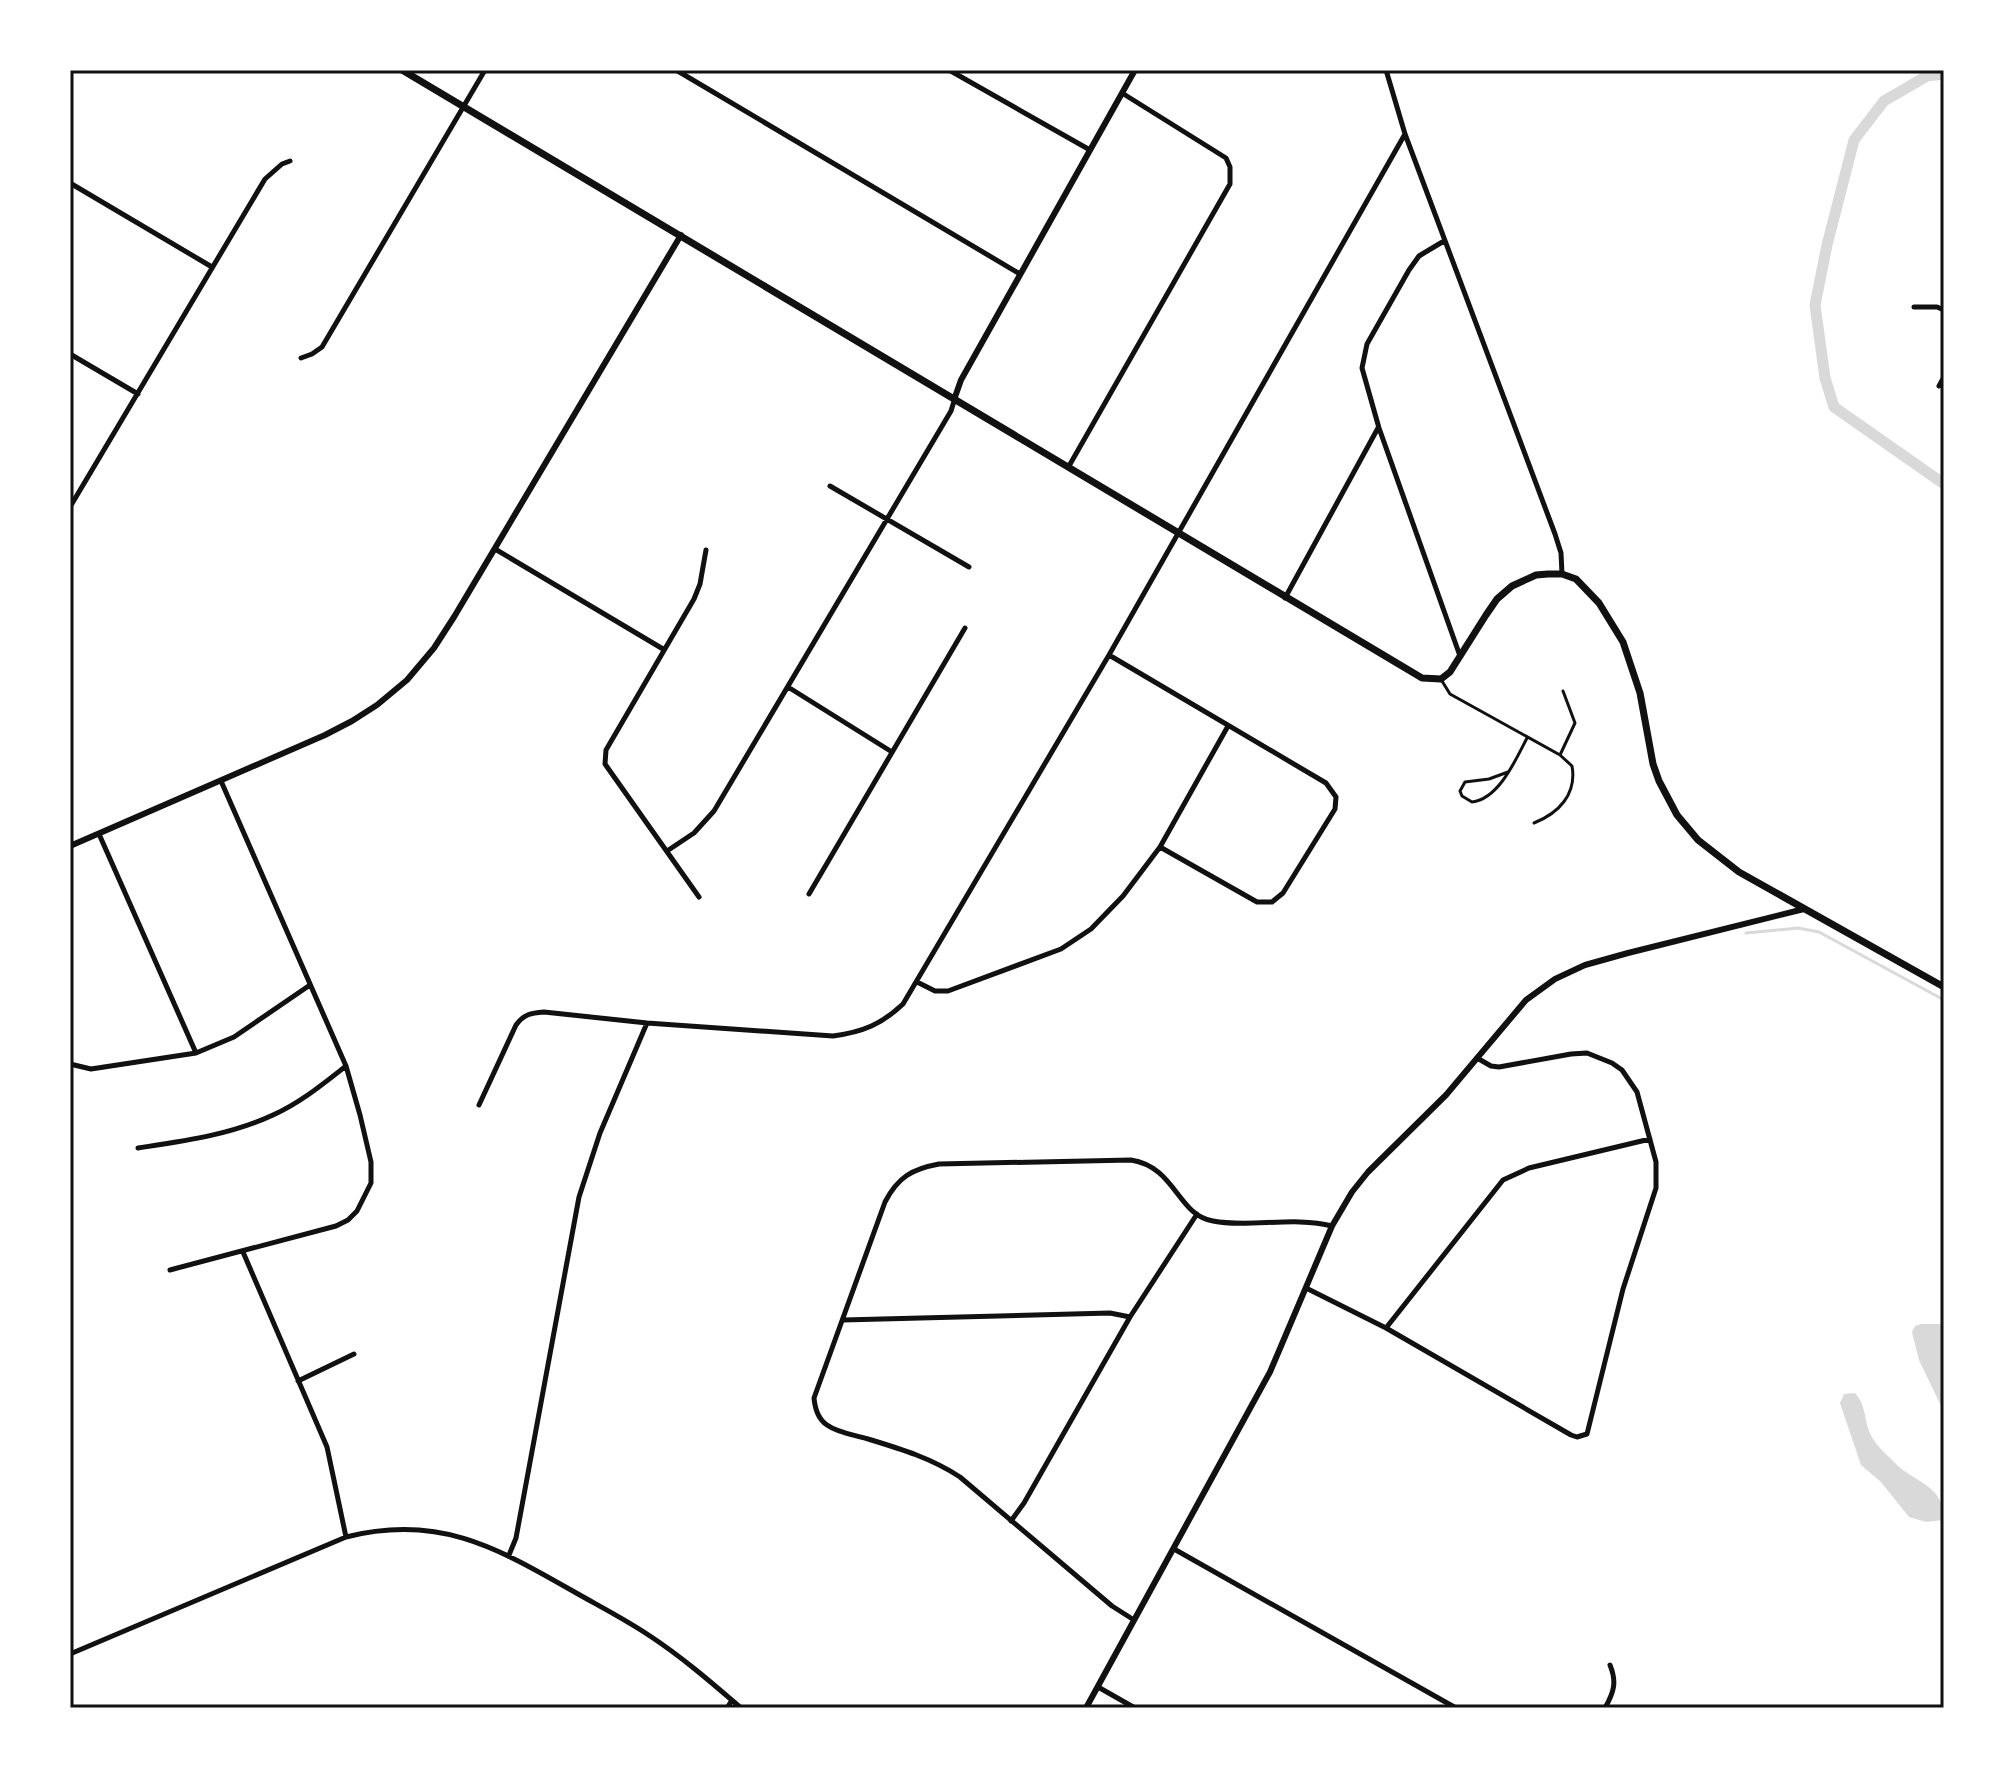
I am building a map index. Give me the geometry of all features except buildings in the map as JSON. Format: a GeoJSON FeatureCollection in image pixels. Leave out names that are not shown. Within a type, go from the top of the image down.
{"type":"FeatureCollection","features":[{"type":"Feature","properties":{"kind":"main road"},"geometry":{"type":"LineString","coordinates":[[402,70],[1415,674],[1428,679],[1441,679],[1450,672],[1486,615],[1504,592],[1516,583],[1536,575],[1562,574],[1576,579],[1591,593],[1623,642],[1640,693],[1653,764],[1667,799],[1703,845],[1724,862],[1944,987]]}},
{"type":"Feature","properties":{"kind":"street"},"geometry":{"type":"LineString","coordinates":[[301,358],[322,347],[485,70]]}},
{"type":"Feature","properties":{"kind":"street"},"geometry":{"type":"LineString","coordinates":[[676,70],[1020,274]]}},
{"type":"Feature","properties":{"kind":"street"},"geometry":{"type":"LineString","coordinates":[[949,70],[1090,150]]}},
{"type":"Feature","properties":{"kind":"street"},"geometry":{"type":"LineString","coordinates":[[667,851],[694,833],[714,811],[951,411],[961,380],[1135,70]]}},
{"type":"Feature","properties":{"kind":"street"},"geometry":{"type":"LineString","coordinates":[[1386,70],[1405,134],[1555,534],[1561,553],[1562,574]]}},
{"type":"Feature","properties":{"kind":"street"},"geometry":{"type":"LineString","coordinates":[[1069,466],[1230,184],[1230,167],[1226,158],[1122,93]]}},
{"type":"Feature","properties":{"kind":"street"},"geometry":{"type":"LineString","coordinates":[[479,1105],[523,1016],[544,1012],[647,1023],[833,1036],[878,1025],[903,1004],[1109,655],[1405,134]]}},
{"type":"Feature","properties":{"kind":"street"},"geometry":{"type":"LineString","coordinates":[[70,507],[265,179],[290,161]]}},
{"type":"Feature","properties":{"kind":"street"},"geometry":{"type":"LineString","coordinates":[[70,183],[212,267]]}},
{"type":"Feature","properties":{"kind":"street"},"geometry":{"type":"LineString","coordinates":[[70,846],[325,735],[365,713],[392,693],[434,648],[681,235]]}},
{"type":"Feature","properties":{"kind":"street"},"geometry":{"type":"LineString","coordinates":[[1444,241],[1419,256],[1409,270],[1367,344],[1363,358],[1365,383],[1379,428],[1460,657]]}},
{"type":"Feature","properties":{"kind":"street"},"geometry":{"type":"LineString","coordinates":[[1914,307],[1944,310]]}},
{"type":"Feature","properties":{"kind":"street"},"geometry":{"type":"LineString","coordinates":[[70,354],[138,394]]}},
{"type":"Feature","properties":{"kind":"street"},"geometry":{"type":"LineString","coordinates":[[1939,386],[1944,377]]}},
{"type":"Feature","properties":{"kind":"street"},"geometry":{"type":"LineString","coordinates":[[1285,598],[1379,428]]}},
{"type":"Feature","properties":{"kind":"street"},"geometry":{"type":"LineString","coordinates":[[830,486],[969,567]]}},
{"type":"Feature","properties":{"kind":"street"},"geometry":{"type":"LineString","coordinates":[[495,549],[663,649]]}},
{"type":"Feature","properties":{"kind":"street"},"geometry":{"type":"LineString","coordinates":[[699,897],[605,764],[604,758],[694,599],[706,550]]}},
{"type":"Feature","properties":{"kind":"street"},"geometry":{"type":"LineString","coordinates":[[809,894],[965,628]]}},
{"type":"Feature","properties":{"kind":"street"},"geometry":{"type":"LineString","coordinates":[[1109,655],[1326,783],[1336,797],[1335,809],[1283,893],[1272,902],[1257,902],[1160,847]]}},
{"type":"Feature","properties":{"kind":"street"},"geometry":{"type":"LineString","coordinates":[[788,687],[892,752]]}},
{"type":"Feature","properties":{"kind":"street"},"geometry":{"type":"LineString","coordinates":[[917,982],[935,991],[948,991],[1078,940],[1123,896],[1160,847],[1228,726]]}},
{"type":"Feature","properties":{"kind":"street"},"geometry":{"type":"LineString","coordinates":[[170,1270],[336,1226],[348,1220],[364,1201],[371,1183],[371,1162],[346,1066],[221,781]]}},
{"type":"Feature","properties":{"kind":"street"},"geometry":{"type":"LineString","coordinates":[[99,834],[196,1053]]}},
{"type":"Feature","properties":{"kind":"street"},"geometry":{"type":"LineString","coordinates":[[1086,1708],[1270,1372],[1332,1226],[1368,1172],[1446,1095],[1526,1000],[1547,984],[1572,970],[1628,953],[1804,909]]}},
{"type":"Feature","properties":{"kind":"street"},"geometry":{"type":"LineString","coordinates":[[72,1065],[91,1069],[196,1053],[234,1037],[310,985]]}},
{"type":"Feature","properties":{"kind":"street"},"geometry":{"type":"LineString","coordinates":[[509,1555],[516,1538],[579,1197],[600,1133],[647,1023]]}},
{"type":"Feature","properties":{"kind":"street"},"geometry":{"type":"LineString","coordinates":[[1306,1288],[1386,1328],[1571,1435],[1582,1436],[1590,1428],[1623,1289],[1656,1188],[1656,1162],[1637,1092],[1622,1070],[1599,1057],[1571,1054],[1499,1067],[1477,1058]]}},
{"type":"Feature","properties":{"kind":"street"},"geometry":{"type":"LineString","coordinates":[[138,1148],[197,1139],[238,1129],[274,1115],[346,1066]]}},
{"type":"Feature","properties":{"kind":"street"},"geometry":{"type":"LineString","coordinates":[[1386,1328],[1503,1180],[1529,1168],[1650,1139]]}},
{"type":"Feature","properties":{"kind":"street"},"geometry":{"type":"LineString","coordinates":[[1134,1620],[1112,1606],[942,1465],[917,1454],[834,1429],[821,1420],[814,1398],[891,1190],[905,1175],[920,1167],[939,1164],[1131,1160],[1160,1172],[1197,1214],[1213,1221],[1311,1222],[1332,1226]]}},
{"type":"Feature","properties":{"kind":"street"},"geometry":{"type":"LineString","coordinates":[[1011,1521],[1130,1317],[1197,1214]]}},
{"type":"Feature","properties":{"kind":"street"},"geometry":{"type":"LineString","coordinates":[[243,1252],[327,1447],[346,1537]]}},
{"type":"Feature","properties":{"kind":"street"},"geometry":{"type":"LineString","coordinates":[[843,1320],[1110,1313],[1130,1317]]}},
{"type":"Feature","properties":{"kind":"street"},"geometry":{"type":"LineString","coordinates":[[298,1381],[354,1354]]}},
{"type":"Feature","properties":{"kind":"street"},"geometry":{"type":"LineString","coordinates":[[70,1654],[346,1537],[372,1530],[422,1530],[471,1539],[509,1555],[650,1636],[741,1708]]}},
{"type":"Feature","properties":{"kind":"street"},"geometry":{"type":"LineString","coordinates":[[1174,1549],[1456,1708]]}},
{"type":"Feature","properties":{"kind":"street"},"geometry":{"type":"LineString","coordinates":[[1605,1708],[1614,1691],[1615,1681],[1610,1665]]}},
{"type":"Feature","properties":{"kind":"street"},"geometry":{"type":"LineString","coordinates":[[1098,1687],[1135,1708]]}},
{"type":"Feature","properties":{"kind":"street"},"geometry":{"type":"LineString","coordinates":[[727,1708],[732,1700]]}},
{"type":"Feature","properties":{"kind":"lane"},"geometry":{"type":"LineString","coordinates":[[1441,679],[1450,694],[1560,755],[1572,766],[1571,791],[1557,811],[1534,823]]}},
{"type":"Feature","properties":{"kind":"lane"},"geometry":{"type":"LineString","coordinates":[[1560,755],[1575,723],[1563,691]]}},
{"type":"Feature","properties":{"kind":"lane"},"geometry":{"type":"LineString","coordinates":[[1508,772],[1489,779],[1465,782],[1460,791],[1462,796],[1466,800],[1478,801],[1508,772],[1527,738]]}},
{"type":"Feature","properties":{"kind":"shaded area"},"geometry":{"type":"Polygon","coordinates":[[[1941,1324],[1944,1328],[1944,1412],[1919,1360],[1912,1332],[1915,1326],[1941,1324]]]}},
{"type":"Feature","properties":{"kind":"shaded area"},"geometry":{"type":"Polygon","coordinates":[[[1855,1393],[1875,1442],[1901,1469],[1934,1492],[1940,1499],[1942,1520],[1926,1522],[1909,1517],[1881,1482],[1861,1465],[1840,1403],[1844,1394],[1855,1393]]]}},
{"type":"Feature","properties":{"kind":"waterway"},"geometry":{"type":"LineString","coordinates":[[1944,74],[1927,76],[1884,101],[1854,140],[1815,305],[1825,378],[1834,407],[1944,484]]}},
{"type":"Feature","properties":{"kind":"waterway"},"geometry":{"type":"LineString","coordinates":[[1746,933],[1798,928],[1819,932],[1944,1000]]}}]}
